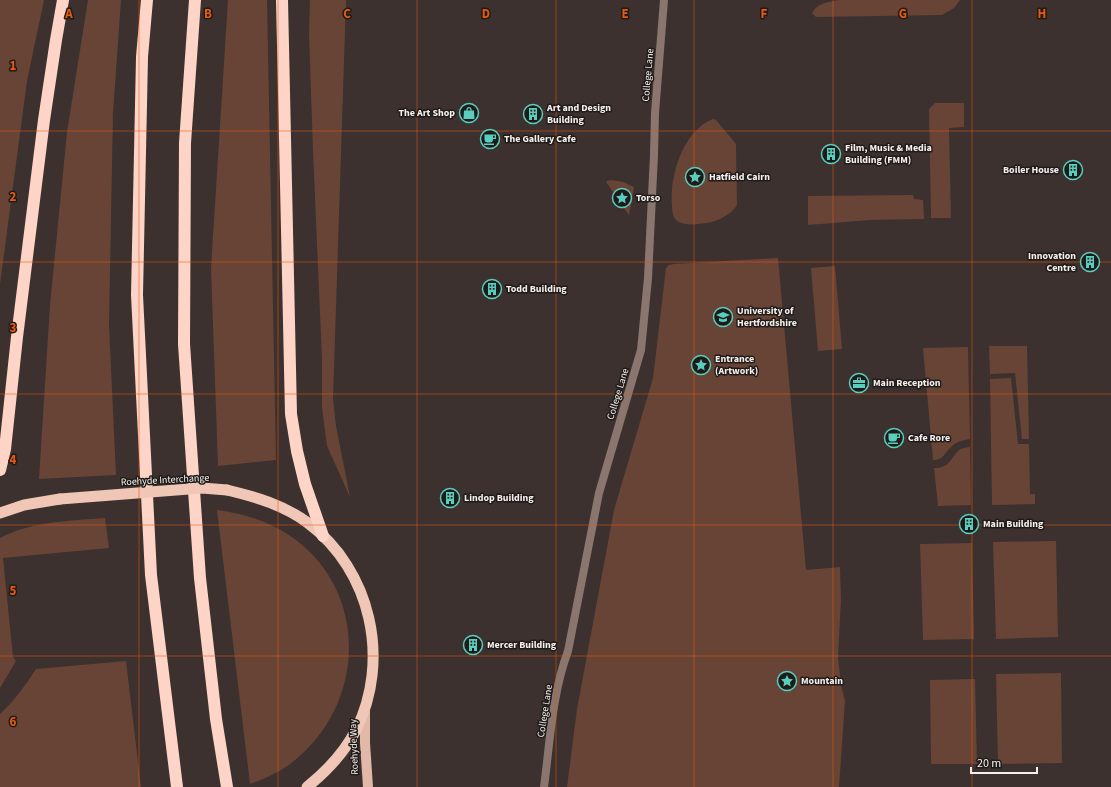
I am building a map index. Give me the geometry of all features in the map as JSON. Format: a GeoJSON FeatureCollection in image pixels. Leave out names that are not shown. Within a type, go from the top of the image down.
{"type":"FeatureCollection","features":[{"type":"Feature","properties":{"kind":"highway"},"geometry":{"type":"LineString","coordinates":[[0,470],[5,449],[17,337],[44,120],[63,0]]}},
{"type":"Feature","properties":{"kind":"highway"},"geometry":{"type":"LineString","coordinates":[[147,0],[142,57],[137,295],[151,575],[177,787]]}},
{"type":"Feature","properties":{"kind":"highway"},"geometry":{"type":"LineString","coordinates":[[195,0],[185,143],[184,344],[200,578],[216,720],[227,787]]}},
{"type":"Feature","properties":{"kind":"highway"},"geometry":{"type":"LineString","coordinates":[[282,0],[291,414],[297,451],[305,484],[323,536]]}},
{"type":"Feature","properties":{"kind":"highway","name":"Roehyde Interchange"},"geometry":{"type":"LineString","coordinates":[[0,513],[24,505],[60,499],[202,488],[227,490],[263,499],[291,512],[308,523],[323,536],[343,559],[359,586],[369,615],[373,646],[372,677],[366,707],[356,730],[326,771],[307,787]]}},
{"type":"Feature","properties":{"kind":"main road","name":"Roehyde Way"},"geometry":{"type":"LineString","coordinates":[[366,707],[365,743],[368,787]]}},
{"type":"Feature","properties":{"kind":"street","name":"College Lane"},"geometry":{"type":"LineString","coordinates":[[544,787],[561,670],[568,652],[599,493],[641,350],[648,278],[655,113],[664,0]]}},
{"type":"Feature","properties":{"kind":"shaded area"},"geometry":{"type":"Polygon","coordinates":[[[0,0],[44,0],[27,81],[0,284],[0,0]]]}},
{"type":"Feature","properties":{"kind":"shaded area"},"geometry":{"type":"Polygon","coordinates":[[[88,0],[121,0],[113,113],[109,325],[116,475],[39,479],[50,305],[67,132],[88,0]]]}},
{"type":"Feature","properties":{"kind":"shaded area"},"geometry":{"type":"Polygon","coordinates":[[[228,0],[267,0],[276,460],[218,466],[211,268],[228,0]]]}},
{"type":"Feature","properties":{"kind":"shaded area"},"geometry":{"type":"Polygon","coordinates":[[[310,0],[346,0],[333,399],[336,426],[350,497],[327,446],[322,408],[322,359],[309,33],[310,0]]]}},
{"type":"Feature","properties":{"kind":"shaded area"},"geometry":{"type":"Polygon","coordinates":[[[839,0],[960,0],[954,8],[942,15],[816,17],[812,13],[820,5],[839,0]]]}},
{"type":"Feature","properties":{"kind":"shaded area"},"geometry":{"type":"Polygon","coordinates":[[[935,103],[964,103],[964,127],[949,128],[951,218],[931,218],[929,109],[935,103]]]}},
{"type":"Feature","properties":{"kind":"shaded area"},"geometry":{"type":"Polygon","coordinates":[[[713,119],[716,120],[736,144],[737,205],[724,217],[715,221],[696,224],[682,223],[675,219],[672,211],[673,182],[676,169],[686,144],[694,133],[713,119]]]}},
{"type":"Feature","properties":{"kind":"shaded area"},"geometry":{"type":"Polygon","coordinates":[[[611,180],[623,182],[634,187],[629,215],[606,182],[611,180]]]}},
{"type":"Feature","properties":{"kind":"shaded area"},"geometry":{"type":"Polygon","coordinates":[[[913,195],[914,199],[923,200],[924,219],[870,220],[808,225],[808,196],[913,195]]]}},
{"type":"Feature","properties":{"kind":"shaded area"},"geometry":{"type":"Polygon","coordinates":[[[778,258],[806,570],[840,567],[841,599],[838,657],[841,685],[845,701],[839,787],[567,787],[577,709],[614,510],[653,378],[666,268],[669,265],[674,264],[778,258]]]}},
{"type":"Feature","properties":{"kind":"shaded area"},"geometry":{"type":"Polygon","coordinates":[[[835,266],[842,349],[818,351],[811,268],[835,266]]]}},
{"type":"Feature","properties":{"kind":"shaded area"},"geometry":{"type":"Polygon","coordinates":[[[989,346],[1027,346],[1029,439],[1022,439],[1015,373],[990,374],[989,346]]]}},
{"type":"Feature","properties":{"kind":"shaded area"},"geometry":{"type":"Polygon","coordinates":[[[968,347],[970,439],[955,444],[942,457],[937,460],[933,460],[923,348],[968,347]]]}},
{"type":"Feature","properties":{"kind":"shaded area"},"geometry":{"type":"Polygon","coordinates":[[[1011,378],[1018,444],[1029,444],[1030,494],[1035,494],[1035,504],[992,505],[990,379],[1011,378]]]}},
{"type":"Feature","properties":{"kind":"shaded area"},"geometry":{"type":"Polygon","coordinates":[[[970,447],[971,505],[938,506],[934,468],[943,467],[949,463],[959,450],[970,447]]]}},
{"type":"Feature","properties":{"kind":"shaded area"},"geometry":{"type":"Polygon","coordinates":[[[217,510],[258,520],[278,528],[296,540],[320,564],[337,591],[347,621],[349,653],[344,684],[333,714],[315,741],[290,764],[271,776],[250,784],[217,510]]]}},
{"type":"Feature","properties":{"kind":"shaded area"},"geometry":{"type":"Polygon","coordinates":[[[105,518],[109,548],[3,558],[13,657],[16,661],[0,688],[0,538],[12,532],[38,525],[64,521],[105,518]]]}},
{"type":"Feature","properties":{"kind":"shaded area"},"geometry":{"type":"Polygon","coordinates":[[[1056,541],[1058,637],[996,639],[993,542],[1056,541]]]}},
{"type":"Feature","properties":{"kind":"shaded area"},"geometry":{"type":"Polygon","coordinates":[[[972,543],[974,639],[923,640],[920,544],[972,543]]]}},
{"type":"Feature","properties":{"kind":"shaded area"},"geometry":{"type":"Polygon","coordinates":[[[126,661],[141,787],[0,787],[0,714],[19,693],[36,669],[126,661]]]}},
{"type":"Feature","properties":{"kind":"shaded area"},"geometry":{"type":"Polygon","coordinates":[[[1061,673],[1062,763],[998,764],[996,674],[1061,673]]]}},
{"type":"Feature","properties":{"kind":"shaded area"},"geometry":{"type":"Polygon","coordinates":[[[975,679],[977,764],[931,764],[930,680],[975,679]]]}},
{"type":"Feature","properties":{"kind":"place","name":"The Art Shop"},"geometry":{"type":"Point","coordinates":[469,113]}},
{"type":"Feature","properties":{"kind":"place","name":"Art and Design Building"},"geometry":{"type":"Point","coordinates":[533,114]}},
{"type":"Feature","properties":{"kind":"place","name":"The Gallery Cafe"},"geometry":{"type":"Point","coordinates":[490,139]}},
{"type":"Feature","properties":{"kind":"place","name":"Film, Music & Media Building (FMM)"},"geometry":{"type":"Point","coordinates":[831,154]}},
{"type":"Feature","properties":{"kind":"place","name":"Boiler House"},"geometry":{"type":"Point","coordinates":[1073,170]}},
{"type":"Feature","properties":{"kind":"place","name":"Hatfield Cairn"},"geometry":{"type":"Point","coordinates":[695,177]}},
{"type":"Feature","properties":{"kind":"place","name":"Torso"},"geometry":{"type":"Point","coordinates":[622,198]}},
{"type":"Feature","properties":{"kind":"place","name":"Innovation Centre"},"geometry":{"type":"Point","coordinates":[1090,262]}},
{"type":"Feature","properties":{"kind":"place","name":"Todd Building"},"geometry":{"type":"Point","coordinates":[492,289]}},
{"type":"Feature","properties":{"kind":"place","name":"University of Hertfordshire"},"geometry":{"type":"Point","coordinates":[723,317]}},
{"type":"Feature","properties":{"kind":"place","name":"Entrance (Artwork)"},"geometry":{"type":"Point","coordinates":[701,365]}},
{"type":"Feature","properties":{"kind":"place","name":"Main Reception"},"geometry":{"type":"Point","coordinates":[859,383]}},
{"type":"Feature","properties":{"kind":"place","name":"Cafe Rore"},"geometry":{"type":"Point","coordinates":[894,438]}},
{"type":"Feature","properties":{"kind":"place","name":"Lindop Building"},"geometry":{"type":"Point","coordinates":[450,498]}},
{"type":"Feature","properties":{"kind":"place","name":"Main Building"},"geometry":{"type":"Point","coordinates":[969,524]}},
{"type":"Feature","properties":{"kind":"place","name":"Mercer Building"},"geometry":{"type":"Point","coordinates":[473,645]}},
{"type":"Feature","properties":{"kind":"place","name":"Mountain"},"geometry":{"type":"Point","coordinates":[787,681]}}]}
